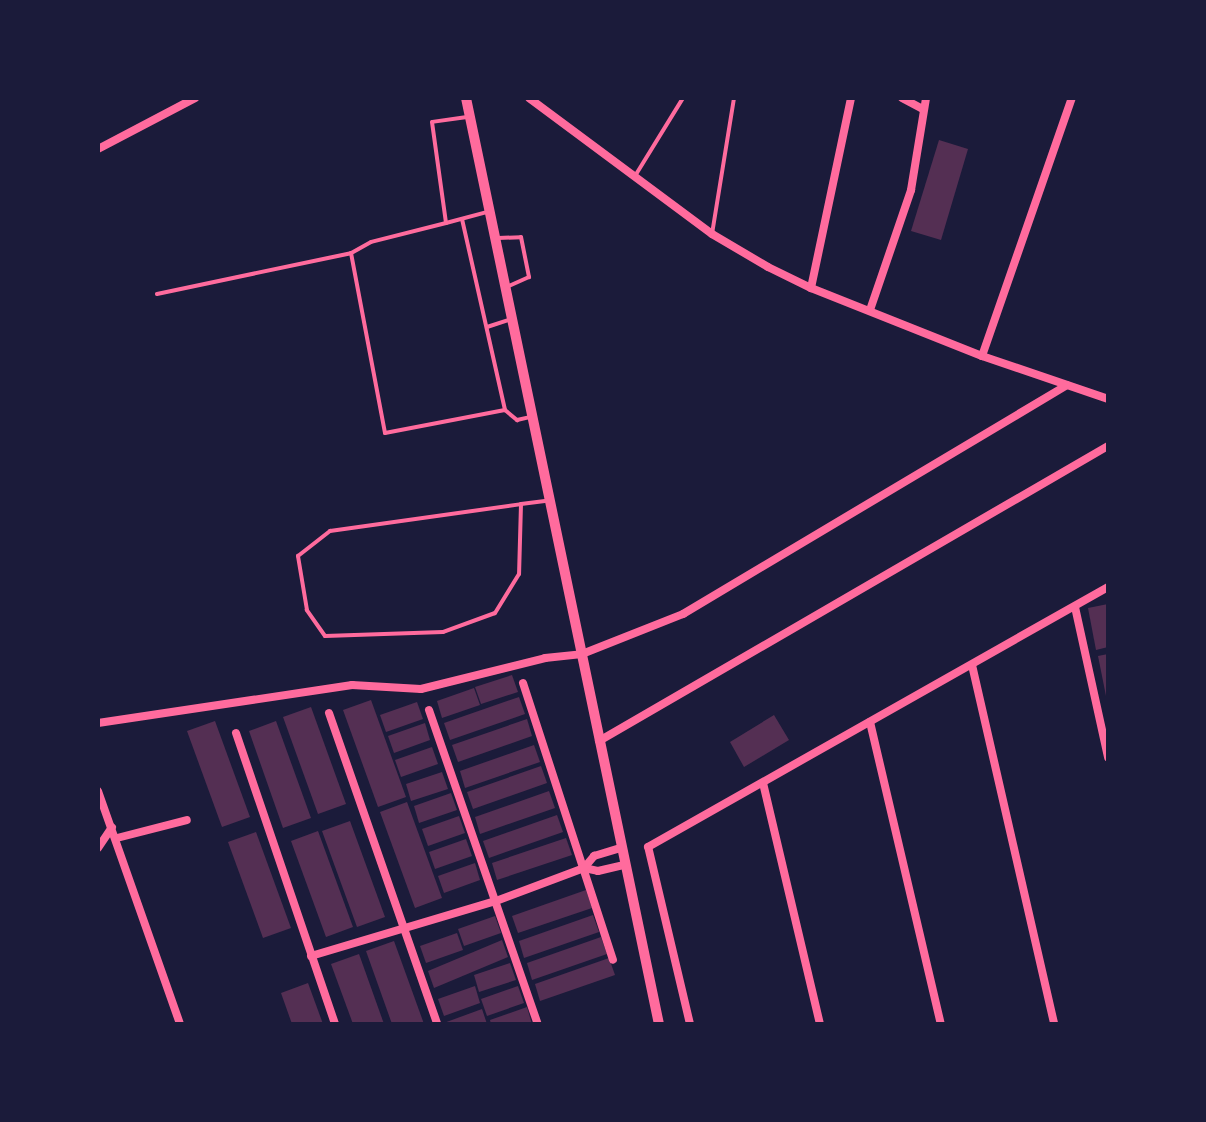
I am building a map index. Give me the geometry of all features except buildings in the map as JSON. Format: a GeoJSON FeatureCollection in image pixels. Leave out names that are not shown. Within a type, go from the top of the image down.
{"type":"FeatureCollection","features":[{"type":"Feature","properties":{"kind":"street"},"geometry":{"type":"LineString","coordinates":[[98,149],[195,98]]}},
{"type":"Feature","properties":{"kind":"street"},"geometry":{"type":"LineString","coordinates":[[466,98],[659,1024]]}},
{"type":"Feature","properties":{"kind":"street"},"geometry":{"type":"LineString","coordinates":[[529,98],[712,234],[811,288],[982,356],[1108,399]]}},
{"type":"Feature","properties":{"kind":"street"},"geometry":{"type":"LineString","coordinates":[[811,288],[851,98]]}},
{"type":"Feature","properties":{"kind":"street"},"geometry":{"type":"LineString","coordinates":[[902,98],[923,109]]}},
{"type":"Feature","properties":{"kind":"street"},"geometry":{"type":"LineString","coordinates":[[870,310],[911,190],[926,98]]}},
{"type":"Feature","properties":{"kind":"street"},"geometry":{"type":"LineString","coordinates":[[982,356],[1072,98]]}},
{"type":"Feature","properties":{"kind":"street"},"geometry":{"type":"LineString","coordinates":[[98,723],[352,685],[421,689],[509,666],[582,654],[683,614],[1067,385]]}},
{"type":"Feature","properties":{"kind":"street"},"geometry":{"type":"LineString","coordinates":[[599,741],[1108,446]]}},
{"type":"Feature","properties":{"kind":"street"},"geometry":{"type":"LineString","coordinates":[[690,1024],[648,847],[1108,587]]}},
{"type":"Feature","properties":{"kind":"street"},"geometry":{"type":"LineString","coordinates":[[1075,607],[1104,719],[1108,757]]}},
{"type":"Feature","properties":{"kind":"street"},"geometry":{"type":"LineString","coordinates":[[972,665],[1054,1024]]}},
{"type":"Feature","properties":{"kind":"street"},"geometry":{"type":"LineString","coordinates":[[523,683],[613,960]]}},
{"type":"Feature","properties":{"kind":"street"},"geometry":{"type":"LineString","coordinates":[[429,710],[538,1024]]}},
{"type":"Feature","properties":{"kind":"street"},"geometry":{"type":"LineString","coordinates":[[329,713],[437,1024]]}},
{"type":"Feature","properties":{"kind":"street"},"geometry":{"type":"LineString","coordinates":[[870,722],[941,1024]]}},
{"type":"Feature","properties":{"kind":"street"},"geometry":{"type":"LineString","coordinates":[[236,733],[335,1024]]}},
{"type":"Feature","properties":{"kind":"street"},"geometry":{"type":"LineString","coordinates":[[763,783],[820,1024]]}},
{"type":"Feature","properties":{"kind":"street"},"geometry":{"type":"LineString","coordinates":[[98,791],[180,1024]]}},
{"type":"Feature","properties":{"kind":"street"},"geometry":{"type":"LineString","coordinates":[[117,838],[187,820]]}},
{"type":"Feature","properties":{"kind":"street"},"geometry":{"type":"LineString","coordinates":[[98,848],[112,827]]}},
{"type":"Feature","properties":{"kind":"street"},"geometry":{"type":"LineString","coordinates":[[311,956],[496,901],[584,868],[594,856],[621,848]]}},
{"type":"Feature","properties":{"kind":"street"},"geometry":{"type":"LineString","coordinates":[[584,868],[598,871],[625,865]]}},
{"type":"Feature","properties":{"kind":"lane"},"geometry":{"type":"LineString","coordinates":[[635,176],[683,98]]}},
{"type":"Feature","properties":{"kind":"lane"},"geometry":{"type":"LineString","coordinates":[[712,234],[734,98]]}},
{"type":"Feature","properties":{"kind":"lane"},"geometry":{"type":"LineString","coordinates":[[446,223],[432,122],[469,116]]}},
{"type":"Feature","properties":{"kind":"lane"},"geometry":{"type":"LineString","coordinates":[[157,294],[351,253],[371,242],[489,212]]}},
{"type":"Feature","properties":{"kind":"lane"},"geometry":{"type":"LineString","coordinates":[[462,219],[505,410],[517,420],[532,417]]}},
{"type":"Feature","properties":{"kind":"lane"},"geometry":{"type":"LineString","coordinates":[[495,238],[521,237],[529,277],[505,288]]}},
{"type":"Feature","properties":{"kind":"lane"},"geometry":{"type":"LineString","coordinates":[[351,253],[385,433],[505,410]]}},
{"type":"Feature","properties":{"kind":"lane"},"geometry":{"type":"LineString","coordinates":[[486,327],[512,320]]}},
{"type":"Feature","properties":{"kind":"lane"},"geometry":{"type":"LineString","coordinates":[[521,504],[519,574],[495,613],[443,632],[325,636],[307,610],[298,556],[330,531],[549,500]]}}]}
